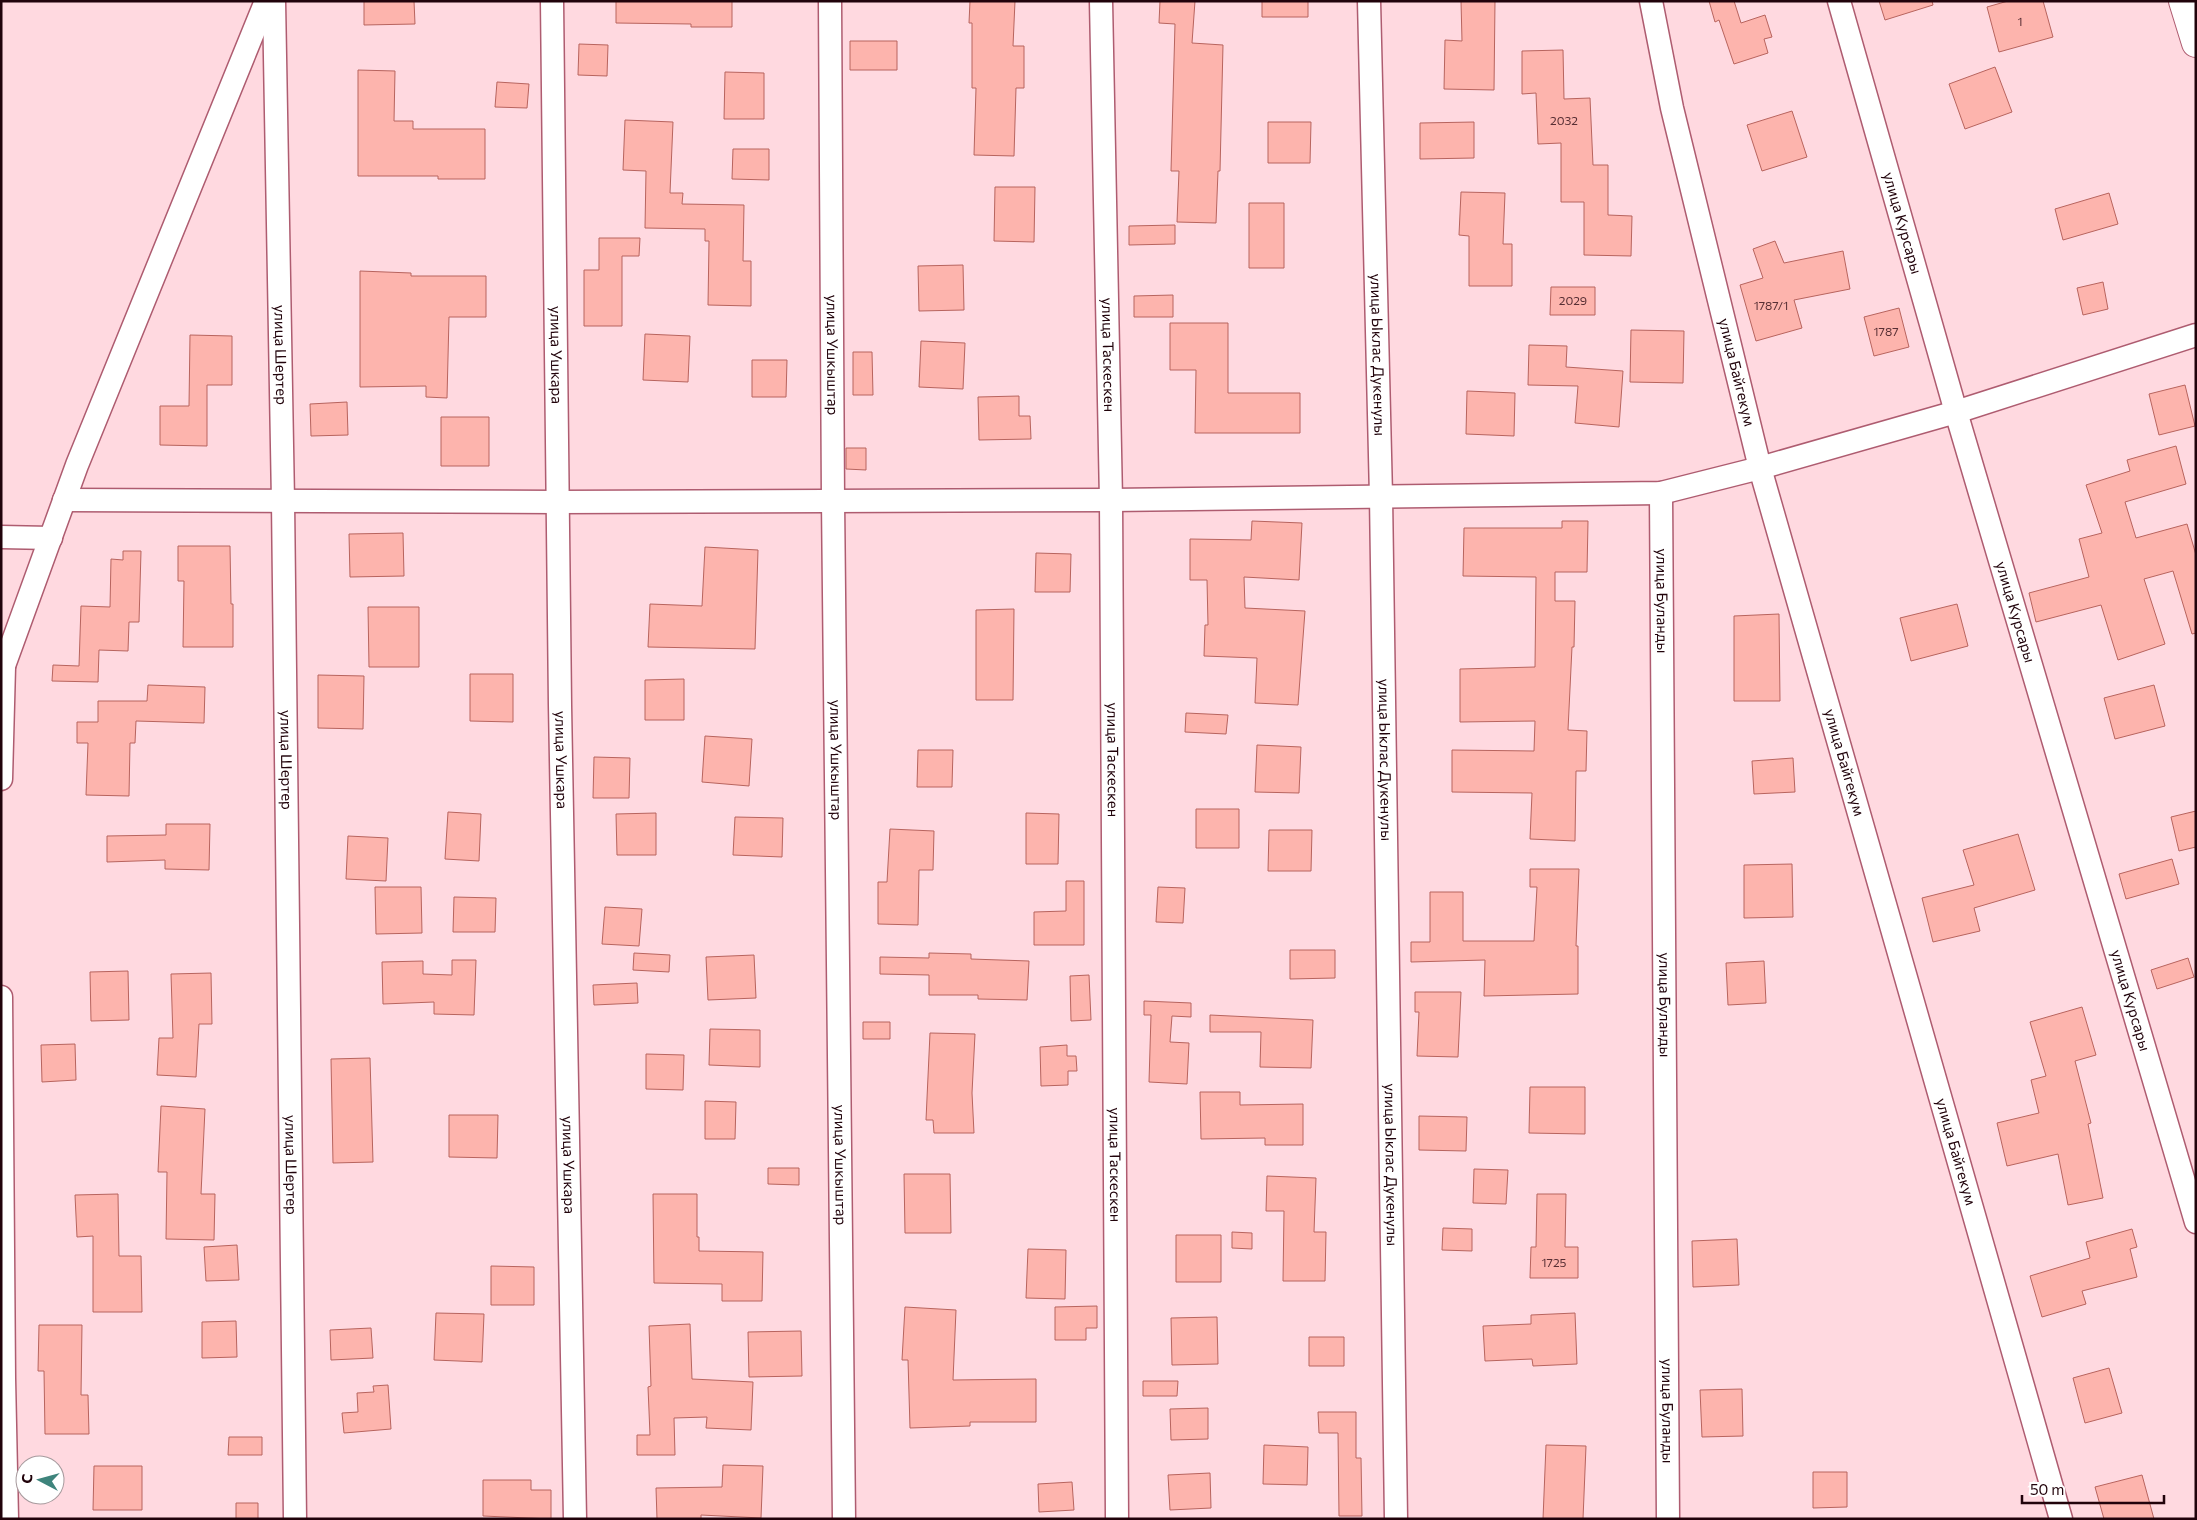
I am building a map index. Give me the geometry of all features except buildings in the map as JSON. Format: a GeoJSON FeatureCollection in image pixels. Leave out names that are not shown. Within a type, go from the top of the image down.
{"type":"FeatureCollection","features":[{"type":"Feature","properties":{"kind":"main road"},"geometry":{"type":"LineString","coordinates":[[2183,1],[2196,44]]}},
{"type":"Feature","properties":{"kind":"street"},"geometry":{"type":"LineString","coordinates":[[1,779],[3,670],[64,500],[266,1]]}},
{"type":"Feature","properties":{"kind":"street","name":"улица Шертер"},"geometry":{"type":"LineString","coordinates":[[274,1],[283,500],[295,1519]]}},
{"type":"Feature","properties":{"kind":"street","name":"улица Ушкара"},"geometry":{"type":"LineString","coordinates":[[552,1],[558,502],[575,1519]]}},
{"type":"Feature","properties":{"kind":"street","name":"улица Ушкыштар"},"geometry":{"type":"LineString","coordinates":[[830,1],[833,500],[844,1519]]}},
{"type":"Feature","properties":{"kind":"street","name":"улица Таскескен"},"geometry":{"type":"LineString","coordinates":[[1101,1],[1111,500],[1117,1519]]}},
{"type":"Feature","properties":{"kind":"street","name":"улица Ыклас Дукенулы"},"geometry":{"type":"LineString","coordinates":[[1369,1],[1381,496],[1396,1519]]}},
{"type":"Feature","properties":{"kind":"street","name":"улица Байгекум"},"geometry":{"type":"LineString","coordinates":[[1651,1],[1672,108],[1760,468],[2061,1519]]}},
{"type":"Feature","properties":{"kind":"street","name":"улица Курсары"},"geometry":{"type":"LineString","coordinates":[[1839,1],[1956,412],[2196,1222]]}},
{"type":"Feature","properties":{"kind":"street"},"geometry":{"type":"LineString","coordinates":[[64,500],[558,502],[1111,500],[1661,493],[1760,468],[1956,412],[2196,335]]}},
{"type":"Feature","properties":{"kind":"street","name":"улица Буланды"},"geometry":{"type":"LineString","coordinates":[[1661,493],[1668,1519]]}},
{"type":"Feature","properties":{"kind":"street"},"geometry":{"type":"LineString","coordinates":[[1,537],[51,538]]}},
{"type":"Feature","properties":{"kind":"street"},"geometry":{"type":"LineString","coordinates":[[1,997],[7,1519]]}}]}
